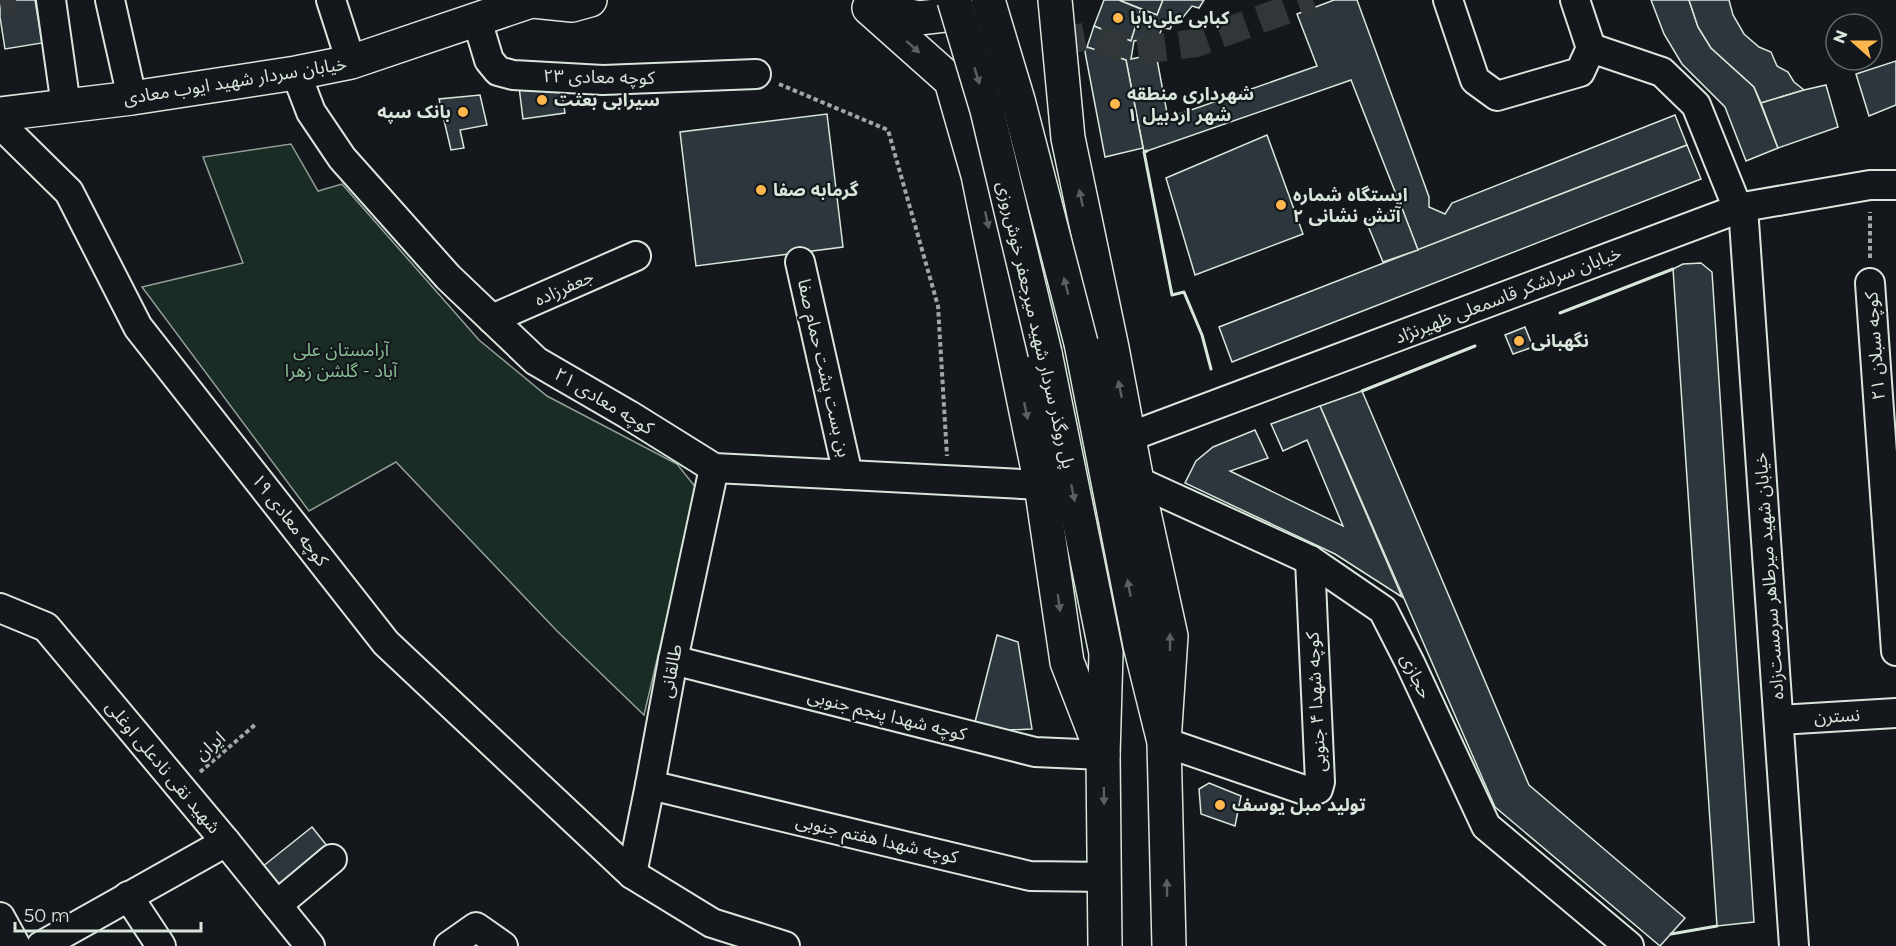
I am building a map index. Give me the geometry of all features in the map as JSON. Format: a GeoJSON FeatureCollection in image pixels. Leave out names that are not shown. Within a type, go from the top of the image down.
{"type":"FeatureCollection","features":[{"type":"Feature","properties":{"kind":"main road","name":"خیابان سردار شهید ایوب معادی"},"geometry":{"type":"LineString","coordinates":[[1,112],[132,98],[296,73],[351,62],[533,0],[572,5],[590,0]]}},
{"type":"Feature","properties":{"kind":"main road","name":"پل روگذر سردار شهید میرجعفر خوش‌روزی"},"geometry":{"type":"LineString","coordinates":[[954,0],[987,110],[1045,353],[1106,653],[1103,755],[1105,946]]}},
{"type":"Feature","properties":{"kind":"main road","name":"پل روگذر سردار شهید میرجعفر خوش‌روزی"},"geometry":{"type":"LineString","coordinates":[[988,0],[1018,100],[1081,343],[1140,645],[1164,742]]}},
{"type":"Feature","properties":{"kind":"main road"},"geometry":{"type":"LineString","coordinates":[[861,4],[919,18],[970,12],[994,0]]}},
{"type":"Feature","properties":{"kind":"main road"},"geometry":{"type":"LineString","coordinates":[[1054,0],[1068,138],[1137,481],[1171,636],[1164,742],[1169,946]]}},
{"type":"Feature","properties":{"kind":"main road"},"geometry":{"type":"LineString","coordinates":[[861,4],[951,81],[978,175],[1041,485],[1067,662],[1103,755]]}},
{"type":"Feature","properties":{"kind":"main road"},"geometry":{"type":"LineString","coordinates":[[978,175],[989,146],[1008,132],[1039,125],[1068,138]]}},
{"type":"Feature","properties":{"kind":"street"},"geometry":{"type":"LineString","coordinates":[[51,0],[66,106]]}},
{"type":"Feature","properties":{"kind":"street"},"geometry":{"type":"LineString","coordinates":[[110,0],[132,98]]}},
{"type":"Feature","properties":{"kind":"street"},"geometry":{"type":"LineString","coordinates":[[331,0],[351,62]]}},
{"type":"Feature","properties":{"kind":"street"},"geometry":{"type":"LineString","coordinates":[[1448,0],[1475,80],[1497,96],[1580,72],[1591,48],[1575,0]]}},
{"type":"Feature","properties":{"kind":"street","name":"کوچه معادی ۲۳"},"geometry":{"type":"LineString","coordinates":[[477,20],[489,60],[498,71],[513,75],[603,80],[756,74]]}},
{"type":"Feature","properties":{"kind":"street","name":"خیابان شهید میرطاهر سرمست‌زاده"},"geometry":{"type":"LineString","coordinates":[[1591,48],[1662,72],[1696,105],[1741,208],[1794,946]]}},
{"type":"Feature","properties":{"kind":"street","name":"کوچه معادی ۲۱"},"geometry":{"type":"LineString","coordinates":[[296,73],[311,112],[342,158],[448,277],[536,361],[714,468],[1041,485]]}},
{"type":"Feature","properties":{"kind":"street","name":"کوچه معادی ۱۹"},"geometry":{"type":"LineString","coordinates":[[1,112],[69,192],[138,327],[386,643],[632,874],[712,923],[785,946]]}},
{"type":"Feature","properties":{"kind":"street","name":"خیابان سرلشکر قاسمعلی ظهیرنژاد"},"geometry":{"type":"LineString","coordinates":[[1129,437],[1741,208],[1883,185]]}},
{"type":"Feature","properties":{"kind":"street","name":"جعفرزاده"},"geometry":{"type":"LineString","coordinates":[[492,319],[636,256]]}},
{"type":"Feature","properties":{"kind":"street","name":"بن بست پشت حمام صفا"},"geometry":{"type":"LineString","coordinates":[[800,262],[848,475]]}},
{"type":"Feature","properties":{"kind":"street","name":"کوچه سبلان ۲۱"},"geometry":{"type":"LineString","coordinates":[[1870,283],[1896,651]]}},
{"type":"Feature","properties":{"kind":"street","name":"طالقانی"},"geometry":{"type":"LineString","coordinates":[[632,874],[673,660],[714,468]]}},
{"type":"Feature","properties":{"kind":"street","name":"حجازی"},"geometry":{"type":"LineString","coordinates":[[1137,481],[1310,560],[1383,610],[1486,826],[1629,946]]}},
{"type":"Feature","properties":{"kind":"street","name":"کوچه شهدا ۴ جنوبی"},"geometry":{"type":"LineString","coordinates":[[1164,742],[1310,792],[1318,789],[1320,782],[1310,560]]}},
{"type":"Feature","properties":{"kind":"street","name":"شهید نقی نادعلی اوغلی"},"geometry":{"type":"LineString","coordinates":[[0,608],[46,627],[310,946]]}},
{"type":"Feature","properties":{"kind":"street","name":"کوچه شهدا پنجم جنوبی"},"geometry":{"type":"LineString","coordinates":[[673,660],[1035,752],[1103,755]]}},
{"type":"Feature","properties":{"kind":"street","name":"نسترن"},"geometry":{"type":"LineString","coordinates":[[1779,720],[1896,713]]}},
{"type":"Feature","properties":{"kind":"street","name":"کوچه شهدا هفتم جنوبی"},"geometry":{"type":"LineString","coordinates":[[650,785],[1030,876],[1106,877]]}},
{"type":"Feature","properties":{"kind":"street"},"geometry":{"type":"LineString","coordinates":[[52,943],[226,842]]}},
{"type":"Feature","properties":{"kind":"street"},"geometry":{"type":"LineString","coordinates":[[277,905],[332,859]]}},
{"type":"Feature","properties":{"kind":"street"},"geometry":{"type":"LineString","coordinates":[[128,897],[161,946]]}},
{"type":"Feature","properties":{"kind":"street"},"geometry":{"type":"LineString","coordinates":[[0,917],[16,946]]}},
{"type":"Feature","properties":{"kind":"street"},"geometry":{"type":"LineString","coordinates":[[449,946],[476,927],[503,946]]}},
{"type":"Feature","properties":{"kind":"path"},"geometry":{"type":"LineString","coordinates":[[756,74],[888,129],[938,306],[948,480]]}},
{"type":"Feature","properties":{"kind":"path","name":"کوچه سبلان ۲۱"},"geometry":{"type":"LineString","coordinates":[[1870,283],[1883,185]]}},
{"type":"Feature","properties":{"kind":"path","name":"ایران"},"geometry":{"type":"LineString","coordinates":[[181,789],[256,724]]}},
{"type":"Feature","properties":{"kind":"green space","name":"آرامستان علی آباد - گلشن زهرا"},"geometry":{"type":"Polygon","coordinates":[[[291,144],[318,191],[342,184],[479,340],[547,396],[677,464],[697,489],[644,715],[557,631],[396,462],[309,511],[142,287],[243,263],[203,157],[291,144]]]}},
{"type":"Feature","properties":{"kind":"building"},"geometry":{"type":"Polygon","coordinates":[[[0,0],[35,0],[42,43],[5,49],[0,0]]]}},
{"type":"Feature","properties":{"kind":"building","name":"کبابی علی‌بابا"},"geometry":{"type":"Polygon","coordinates":[[[1104,0],[1119,0],[1141,9],[1131,41],[1094,26],[1104,0]]]}},
{"type":"Feature","properties":{"kind":"building"},"geometry":{"type":"Polygon","coordinates":[[[1119,0],[1163,0],[1157,15],[1119,0]]]}},
{"type":"Feature","properties":{"kind":"building"},"geometry":{"type":"Polygon","coordinates":[[[1163,0],[1204,0],[1199,8],[1192,6],[1180,21],[1174,20],[1170,29],[1162,28],[1159,36],[1134,41],[1131,59],[1156,54],[1168,118],[1317,66],[1297,14],[1334,0],[1357,0],[1429,197],[1429,207],[1445,214],[1452,203],[1675,115],[1687,145],[1418,250],[1351,80],[1144,152],[1126,60],[1087,47],[1094,26],[1131,41],[1141,9],[1157,15],[1163,0]]]}},
{"type":"Feature","properties":{"kind":"building"},"geometry":{"type":"Polygon","coordinates":[[[1651,0],[1689,0],[1698,27],[1711,48],[1754,87],[1778,148],[1746,161],[1725,107],[1682,64],[1664,34],[1651,0]]]}},
{"type":"Feature","properties":{"kind":"building"},"geometry":{"type":"Polygon","coordinates":[[[1689,0],[1729,0],[1733,15],[1744,34],[1759,47],[1771,52],[1777,66],[1788,72],[1794,82],[1804,90],[1761,103],[1754,87],[1711,48],[1698,27],[1689,0]]]}},
{"type":"Feature","properties":{"kind":"building","name":"شهرداری منطقه ۱ شهر اردبیل"},"geometry":{"type":"Polygon","coordinates":[[[1087,47],[1126,60],[1143,148],[1105,157],[1085,52],[1087,47]]]}},
{"type":"Feature","properties":{"kind":"building"},"geometry":{"type":"Polygon","coordinates":[[[1896,61],[1896,105],[1869,116],[1856,74],[1884,72],[1884,65],[1896,61]]]}},
{"type":"Feature","properties":{"kind":"building","name":"سیرابی بعثت"},"geometry":{"type":"Polygon","coordinates":[[[560,81],[565,113],[523,119],[519,87],[560,81]]]}},
{"type":"Feature","properties":{"kind":"building"},"geometry":{"type":"Polygon","coordinates":[[[1826,85],[1838,127],[1778,148],[1761,103],[1826,85]]]}},
{"type":"Feature","properties":{"kind":"building","name":"بانک سپه"},"geometry":{"type":"Polygon","coordinates":[[[480,95],[487,125],[460,130],[464,148],[451,150],[439,99],[480,95]]]}},
{"type":"Feature","properties":{"kind":"building","name":"گرمابه صفا"},"geometry":{"type":"Polygon","coordinates":[[[827,114],[843,247],[696,266],[680,132],[827,114]]]}},
{"type":"Feature","properties":{"kind":"building"},"geometry":{"type":"Polygon","coordinates":[[[1267,135],[1303,234],[1195,275],[1166,178],[1267,135]]]}},
{"type":"Feature","properties":{"kind":"building"},"geometry":{"type":"Polygon","coordinates":[[[1687,145],[1701,179],[1232,362],[1219,327],[1687,145]]]}},
{"type":"Feature","properties":{"kind":"building"},"geometry":{"type":"Polygon","coordinates":[[[1402,208],[1418,250],[1383,262],[1366,221],[1402,208]]]}},
{"type":"Feature","properties":{"kind":"building"},"geometry":{"type":"Polygon","coordinates":[[[1701,263],[1712,272],[1754,922],[1717,926],[1673,269],[1683,264],[1701,263]]]}},
{"type":"Feature","properties":{"kind":"building","name":"نگهبانی"},"geometry":{"type":"Polygon","coordinates":[[[1525,327],[1533,347],[1513,354],[1505,335],[1525,327]]]}},
{"type":"Feature","properties":{"kind":"building"},"geometry":{"type":"Polygon","coordinates":[[[1362,391],[1529,785],[1685,918],[1660,946],[1495,807],[1320,406],[1362,391]]]}},
{"type":"Feature","properties":{"kind":"building"},"geometry":{"type":"Polygon","coordinates":[[[1320,406],[1402,597],[1335,554],[1185,483],[1196,461],[1213,447],[1255,430],[1268,458],[1230,471],[1343,526],[1307,440],[1283,451],[1271,424],[1320,406]]]}},
{"type":"Feature","properties":{"kind":"building"},"geometry":{"type":"Polygon","coordinates":[[[997,635],[1018,642],[1032,729],[1007,730],[975,722],[997,635]]]}},
{"type":"Feature","properties":{"kind":"building","name":"تولید مبل یوسف"},"geometry":{"type":"Polygon","coordinates":[[[1209,783],[1241,796],[1235,826],[1201,814],[1199,789],[1209,783]]]}},
{"type":"Feature","properties":{"kind":"building"},"geometry":{"type":"Polygon","coordinates":[[[312,827],[332,852],[280,886],[262,867],[312,827]]]}},
{"type":"Feature","properties":{"kind":"tunnel"},"geometry":{"type":"LineString","coordinates":[[0,3],[16,0]]}},
{"type":"Feature","properties":{"kind":"tunnel"},"geometry":{"type":"LineString","coordinates":[[1057,42],[1089,36],[1133,51],[1196,43],[1313,0]]}},
{"type":"Feature","properties":{"kind":"wall"},"geometry":{"type":"LineString","coordinates":[[1147,151],[1144,152],[1172,295],[1184,292],[1202,335],[1211,369]]}},
{"type":"Feature","properties":{"kind":"wall"},"geometry":{"type":"LineString","coordinates":[[1560,313],[1673,269]]}},
{"type":"Feature","properties":{"kind":"wall"},"geometry":{"type":"LineString","coordinates":[[1362,391],[1475,346]]}},
{"type":"Feature","properties":{"kind":"wall"},"geometry":{"type":"LineString","coordinates":[[1671,934],[1717,926]]}},
{"type":"Feature","properties":{"kind":"place","name":"کبابی علی‌بابا"},"geometry":{"type":"Point","coordinates":[1118,18]}},
{"type":"Feature","properties":{"kind":"place","name":"سیرابی بعثت"},"geometry":{"type":"Point","coordinates":[542,100]}},
{"type":"Feature","properties":{"kind":"place","name":"شهرداری منطقه ۱ شهر اردبیل"},"geometry":{"type":"Point","coordinates":[1115,104]}},
{"type":"Feature","properties":{"kind":"place","name":"بانک سپه"},"geometry":{"type":"Point","coordinates":[463,112]}},
{"type":"Feature","properties":{"kind":"place","name":"گرمابه صفا"},"geometry":{"type":"Point","coordinates":[761,190]}},
{"type":"Feature","properties":{"kind":"place","name":"ایستگاه شماره ۲ آتش نشانی"},"geometry":{"type":"Point","coordinates":[1281,205]}},
{"type":"Feature","properties":{"kind":"place","name":"نگهبانی"},"geometry":{"type":"Point","coordinates":[1519,341]}},
{"type":"Feature","properties":{"kind":"place","name":"تولید مبل یوسف"},"geometry":{"type":"Point","coordinates":[1220,805]}}]}
